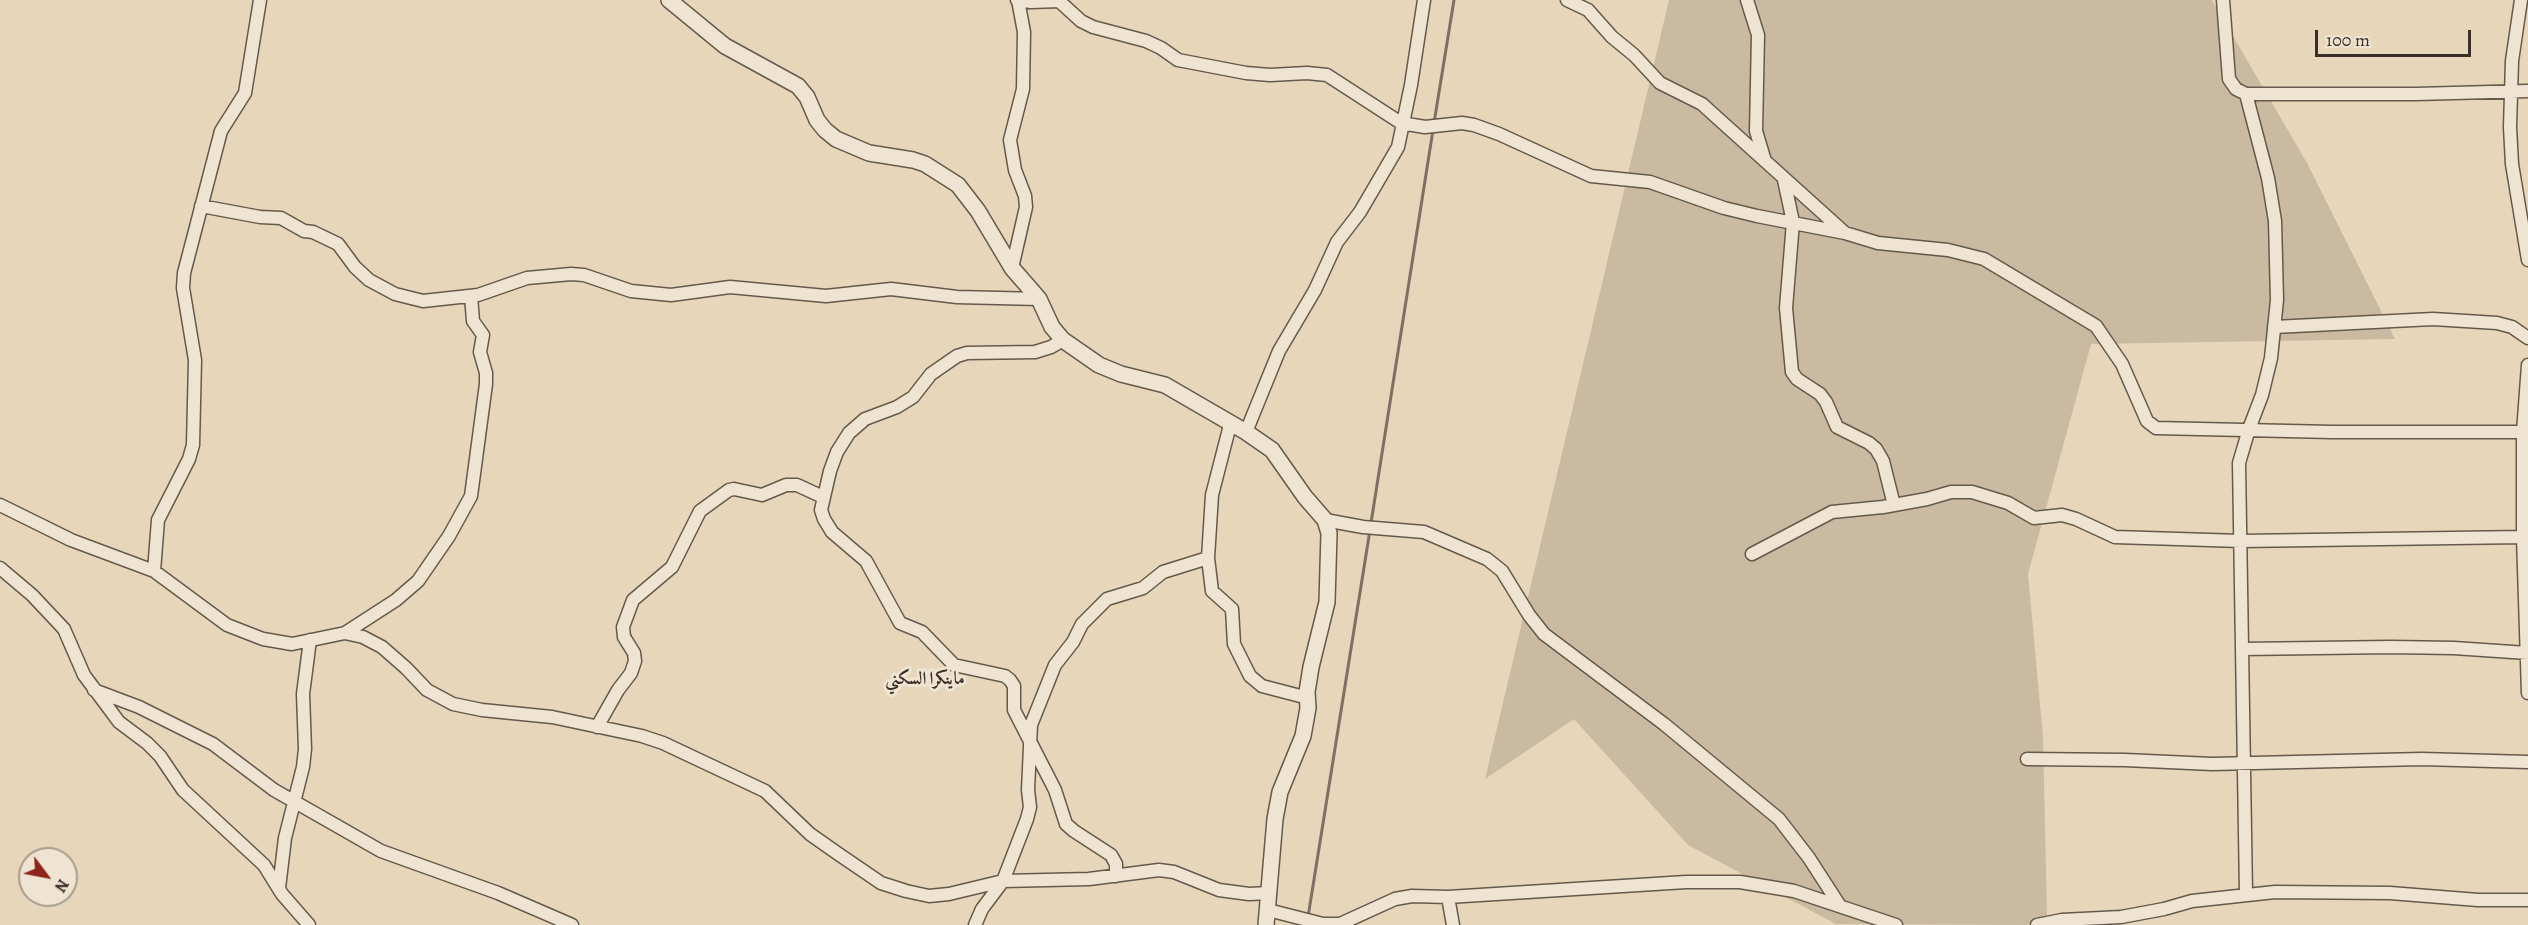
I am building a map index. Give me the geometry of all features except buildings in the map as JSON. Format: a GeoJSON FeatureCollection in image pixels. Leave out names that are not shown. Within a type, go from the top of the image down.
{"type":"FeatureCollection","features":[{"type":"Feature","properties":{"kind":"street"},"geometry":{"type":"LineString","coordinates":[[154,571],[158,520],[189,459],[193,445],[195,360],[183,288],[184,273],[221,131],[245,93],[260,0]]}},
{"type":"Feature","properties":{"kind":"street"},"geometry":{"type":"LineString","coordinates":[[669,0],[725,46],[798,86],[807,97],[817,120],[836,139],[869,153],[925,164],[958,185],[973,203],[1012,268],[1039,299],[1052,327],[1063,340],[1100,365],[1121,374],[1165,385],[1230,425],[1246,432],[1272,450],[1305,497],[1325,520],[1329,533],[1327,602],[1311,668],[1303,736],[1278,801],[1267,918],[1340,924],[1395,899],[1412,896],[1448,897],[1686,882],[1740,882],[1794,891],[1896,925]]}},
{"type":"Feature","properties":{"kind":"street"},"geometry":{"type":"LineString","coordinates":[[1012,268],[1026,207],[1025,196],[1014,170],[1010,140],[1023,89],[1023,18],[1018,0],[1031,2],[1058,0],[1081,21],[1093,27],[1146,41],[1178,60],[1246,73],[1327,75],[1401,123],[1425,127],[1462,123],[1474,125],[1591,176],[1650,182],[1724,208],[1845,233],[1878,243],[1948,250],[1984,259],[2088,320],[2105,336],[2116,353],[2151,426],[2332,432],[2525,432]]}},
{"type":"Feature","properties":{"kind":"street"},"geometry":{"type":"LineString","coordinates":[[1246,432],[1279,351],[1316,290],[1337,242],[1360,212],[1398,147],[1401,123],[1411,85],[1424,0]]}},
{"type":"Feature","properties":{"kind":"street"},"geometry":{"type":"LineString","coordinates":[[1568,0],[1581,5],[1595,16],[1612,37],[1634,55],[1660,83],[1702,104],[1845,233]]}},
{"type":"Feature","properties":{"kind":"street"},"geometry":{"type":"LineString","coordinates":[[1747,0],[1758,35],[1756,131],[1765,161]]}},
{"type":"Feature","properties":{"kind":"street"},"geometry":{"type":"LineString","coordinates":[[2223,0],[2229,79],[2236,89],[2246,94],[2416,94],[2528,91]]}},
{"type":"Feature","properties":{"kind":"street"},"geometry":{"type":"LineString","coordinates":[[2521,0],[2517,17],[2510,127],[2523,202],[2528,260]]}},
{"type":"Feature","properties":{"kind":"street"},"geometry":{"type":"LineString","coordinates":[[2246,94],[2268,178],[2275,221],[2277,300],[2271,358],[2262,395],[2249,429],[2240,463],[2246,894]]}},
{"type":"Feature","properties":{"kind":"street"},"geometry":{"type":"LineString","coordinates":[[1784,180],[1793,222],[1786,308],[1792,372],[1797,379],[1820,394],[1837,427],[1869,442],[1876,449],[1883,460],[1894,505]]}},
{"type":"Feature","properties":{"kind":"street"},"geometry":{"type":"LineString","coordinates":[[201,206],[260,217],[281,218],[304,231],[313,231],[343,249],[362,274],[396,294],[430,302],[471,296],[527,278],[571,274],[584,275],[631,291],[670,295],[730,287],[826,296],[891,289],[957,297],[1039,299]]}},
{"type":"Feature","properties":{"kind":"street"},"geometry":{"type":"LineString","coordinates":[[0,505],[71,540],[154,571],[227,625],[263,639],[292,644],[345,633],[396,600],[418,581],[449,536],[471,496],[486,373],[480,352],[483,335],[473,321],[471,296]]}},
{"type":"Feature","properties":{"kind":"street"},"geometry":{"type":"LineString","coordinates":[[2274,327],[2433,319],[2497,323],[2512,327],[2528,338]]}},
{"type":"Feature","properties":{"kind":"street"},"geometry":{"type":"LineString","coordinates":[[1063,340],[1035,352],[968,353],[944,364],[931,374],[913,397],[897,407],[865,419],[849,432],[837,452],[821,510],[831,532],[866,561],[900,622],[922,632],[954,665],[1005,676],[1010,680],[1014,686],[1014,710],[1056,790],[1066,824],[1111,855],[1116,864],[1116,876]]}},
{"type":"Feature","properties":{"kind":"street"},"geometry":{"type":"LineString","coordinates":[[2528,365],[2523,537],[2528,693]]}},
{"type":"Feature","properties":{"kind":"street"},"geometry":{"type":"LineString","coordinates":[[1230,425],[1212,495],[1208,558],[1212,591],[1232,609],[1234,644],[1250,676],[1262,686],[1308,698]]}},
{"type":"Feature","properties":{"kind":"street"},"geometry":{"type":"LineString","coordinates":[[597,727],[618,690],[631,673],[635,661],[634,652],[624,637],[622,627],[633,600],[639,592],[672,567],[700,511],[729,490],[734,489],[762,495],[786,485],[797,485],[823,497]]}},
{"type":"Feature","properties":{"kind":"street"},"geometry":{"type":"LineString","coordinates":[[1752,554],[1832,512],[1894,505],[1951,492],[1972,492],[2008,503],[2034,518],[2062,515],[2115,537],[2241,541],[2523,537]]}},
{"type":"Feature","properties":{"kind":"street"},"geometry":{"type":"LineString","coordinates":[[1325,520],[1363,527],[1424,532],[1487,559],[1502,571],[1529,615],[1544,634],[1664,724],[1779,819],[1809,858],[1840,906]]}},
{"type":"Feature","properties":{"kind":"street"},"geometry":{"type":"LineString","coordinates":[[975,925],[982,909],[1003,881],[1027,819],[1030,807],[1028,790],[1031,725],[1055,664],[1090,616],[1107,599],[1143,588],[1163,572],[1208,558]]}},
{"type":"Feature","properties":{"kind":"street"},"geometry":{"type":"LineString","coordinates":[[0,568],[32,595],[64,629],[84,675],[119,722],[147,743],[160,756],[183,790],[264,865],[279,888],[309,925]]}},
{"type":"Feature","properties":{"kind":"street"},"geometry":{"type":"LineString","coordinates":[[345,633],[363,637],[382,647],[427,690],[453,704],[482,710],[552,717],[663,743],[765,791],[810,834],[881,883],[929,896],[949,894],[1003,881],[1116,876],[1159,870],[1174,872],[1219,890],[1249,894],[1270,893]]}},
{"type":"Feature","properties":{"kind":"street"},"geometry":{"type":"LineString","coordinates":[[279,888],[285,838],[305,748],[303,694],[310,640]]}},
{"type":"Feature","properties":{"kind":"street"},"geometry":{"type":"LineString","coordinates":[[2242,648],[2454,648],[2527,645]]}},
{"type":"Feature","properties":{"kind":"street"},"geometry":{"type":"LineString","coordinates":[[94,690],[139,707],[213,744],[274,790],[381,851],[489,889],[572,925]]}},
{"type":"Feature","properties":{"kind":"street"},"geometry":{"type":"LineString","coordinates":[[2027,759],[2212,764],[2422,759],[2528,762]]}},
{"type":"Feature","properties":{"kind":"street"},"geometry":{"type":"LineString","coordinates":[[2037,925],[2062,920],[2121,916],[2192,902],[2275,892],[2390,893],[2478,900],[2528,900]]}},
{"type":"Feature","properties":{"kind":"street"},"geometry":{"type":"LineString","coordinates":[[1448,897],[1453,925]]}},
{"type":"Feature","properties":{"kind":"shaded area"},"geometry":{"type":"Polygon","coordinates":[[[1669,0],[2212,0],[2307,163],[2395,339],[2091,344],[2028,574],[2043,737],[2047,916],[2027,925],[1836,924],[1688,845],[1574,719],[1485,779],[1669,0]]]}},
{"type":"Feature","properties":{"kind":"waterway"},"geometry":{"type":"LineString","coordinates":[[1434,123],[1454,0]]}},
{"type":"Feature","properties":{"kind":"waterway"},"geometry":{"type":"LineString","coordinates":[[1371,523],[1433,130]]}},
{"type":"Feature","properties":{"kind":"waterway"},"geometry":{"type":"LineString","coordinates":[[1308,917],[1370,530]]}},
{"type":"Feature","properties":{"kind":"district","name":"ماينكرا السكني"},"geometry":{"type":"Point","coordinates":[925,680]}}]}
